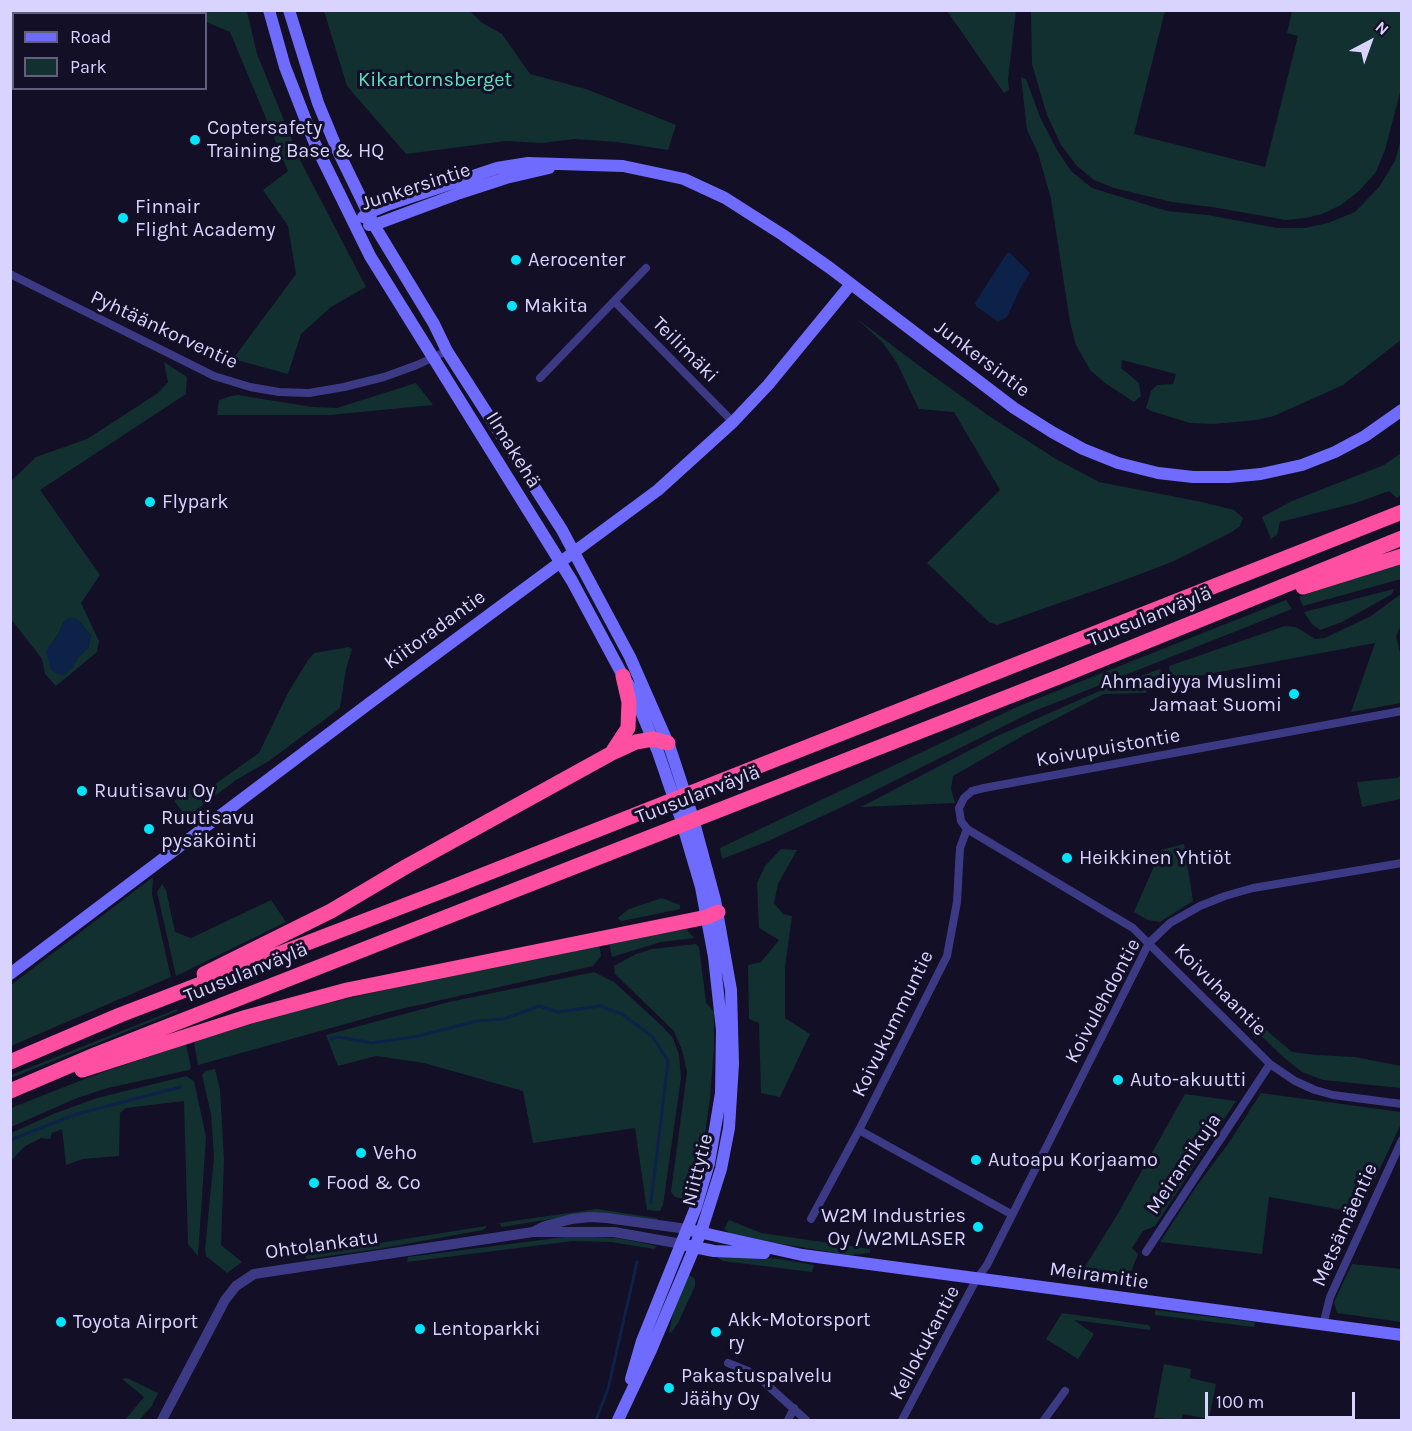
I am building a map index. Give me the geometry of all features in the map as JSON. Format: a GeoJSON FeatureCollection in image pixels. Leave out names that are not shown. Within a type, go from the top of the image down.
{"type":"FeatureCollection","features":[{"type":"Feature","properties":{"kind":"highway","name":"Tuusulanväylä"},"geometry":{"type":"LineString","coordinates":[[10,1062],[120,1016],[1401,512]]}},
{"type":"Feature","properties":{"kind":"highway","name":"Tuusulanväylä"},"geometry":{"type":"LineString","coordinates":[[10,1092],[108,1050],[1061,676],[1401,538]]}},
{"type":"Feature","properties":{"kind":"highway"},"geometry":{"type":"LineString","coordinates":[[1225,609],[1401,556]]}},
{"type":"Feature","properties":{"kind":"highway"},"geometry":{"type":"LineString","coordinates":[[612,753],[628,728],[629,702],[623,676]]}},
{"type":"Feature","properties":{"kind":"highway"},"geometry":{"type":"LineString","coordinates":[[120,1016],[331,911],[407,866],[612,753],[636,742],[662,746]]}},
{"type":"Feature","properties":{"kind":"highway"},"geometry":{"type":"LineString","coordinates":[[10,1092],[248,1017],[347,990],[712,914]]}},
{"type":"Feature","properties":{"kind":"main road","name":"Ilmakehä"},"geometry":{"type":"LineString","coordinates":[[269,10],[285,68],[315,144],[370,256],[572,581],[662,746]]}},
{"type":"Feature","properties":{"kind":"main road","name":"Ilmakehä"},"geometry":{"type":"LineString","coordinates":[[289,10],[318,104],[374,225],[434,324],[447,351],[562,530],[630,657],[662,746],[681,819],[706,885],[712,914]]}},
{"type":"Feature","properties":{"kind":"main road","name":"Junkersintie"},"geometry":{"type":"LineString","coordinates":[[356,226],[368,213],[497,168],[528,163],[623,166],[684,179],[735,204],[851,284],[1014,408],[1083,449],[1118,463],[1158,473],[1194,477],[1261,474],[1302,465],[1335,452],[1365,436],[1401,410]]}},
{"type":"Feature","properties":{"kind":"main road","name":"Junkersintie"},"geometry":{"type":"LineString","coordinates":[[356,226],[374,225],[460,193],[558,165]]}},
{"type":"Feature","properties":{"kind":"main road","name":"Kiitoradantie"},"geometry":{"type":"LineString","coordinates":[[10,974],[370,702],[658,490],[733,422],[788,363],[851,284]]}},
{"type":"Feature","properties":{"kind":"main road","name":"Niittytie"},"geometry":{"type":"LineString","coordinates":[[618,1420],[642,1341],[682,1244],[709,1162],[720,1093],[722,1030],[712,914]]}},
{"type":"Feature","properties":{"kind":"main road","name":"Niittytie"},"geometry":{"type":"LineString","coordinates":[[618,1420],[695,1247],[721,1169],[732,1093],[731,990],[712,914]]}},
{"type":"Feature","properties":{"kind":"main road","name":"Meiramitie"},"geometry":{"type":"LineString","coordinates":[[687,1229],[791,1254],[1401,1335]]}},
{"type":"Feature","properties":{"kind":"main road","name":"Meiramitie"},"geometry":{"type":"LineString","coordinates":[[682,1244],[714,1251],[791,1254]]}},
{"type":"Feature","properties":{"kind":"street"},"geometry":{"type":"LineString","coordinates":[[540,378],[646,268]]}},
{"type":"Feature","properties":{"kind":"street","name":"Pyhtäänkorventie"},"geometry":{"type":"LineString","coordinates":[[10,274],[214,376],[250,387],[279,392],[309,393],[344,387],[384,377],[447,351]]}},
{"type":"Feature","properties":{"kind":"street","name":"Teilimäki"},"geometry":{"type":"LineString","coordinates":[[614,301],[733,422]]}},
{"type":"Feature","properties":{"kind":"street","name":"Koivupuistontie"},"geometry":{"type":"LineString","coordinates":[[964,798],[972,791],[984,788],[1401,711]]}},
{"type":"Feature","properties":{"kind":"street","name":"Koivukummuntie"},"geometry":{"type":"LineString","coordinates":[[811,1219],[859,1130],[946,956],[957,902],[960,848],[967,829],[961,821],[959,808],[964,798]]}},
{"type":"Feature","properties":{"kind":"street","name":"Koivuhaantie"},"geometry":{"type":"LineString","coordinates":[[967,829],[1132,928],[1270,1064],[1295,1081],[1315,1090],[1354,1099],[1401,1104]]}},
{"type":"Feature","properties":{"kind":"street","name":"Koivulehdontie"},"geometry":{"type":"LineString","coordinates":[[976,1280],[987,1265],[1149,943],[1170,924],[1200,906],[1225,896],[1253,888],[1401,863]]}},
{"type":"Feature","properties":{"kind":"street","name":"Meiramikuja"},"geometry":{"type":"LineString","coordinates":[[1146,1252],[1270,1064]]}},
{"type":"Feature","properties":{"kind":"street"},"geometry":{"type":"LineString","coordinates":[[859,1130],[1011,1214]]}},
{"type":"Feature","properties":{"kind":"street","name":"Metsämäentie"},"geometry":{"type":"LineString","coordinates":[[1323,1325],[1330,1297],[1401,1140]]}},
{"type":"Feature","properties":{"kind":"street","name":"Ohtolankatu"},"geometry":{"type":"LineString","coordinates":[[533,1232],[545,1226],[590,1217],[687,1229]]}},
{"type":"Feature","properties":{"kind":"street","name":"Ohtolankatu"},"geometry":{"type":"LineString","coordinates":[[162,1420],[225,1300],[244,1279],[269,1270],[533,1232],[614,1232],[682,1244]]}},
{"type":"Feature","properties":{"kind":"street","name":"Kellokukantie"},"geometry":{"type":"LineString","coordinates":[[902,1420],[976,1280]]}},
{"type":"Feature","properties":{"kind":"street"},"geometry":{"type":"LineString","coordinates":[[728,1363],[748,1371],[764,1382],[806,1420]]}},
{"type":"Feature","properties":{"kind":"street"},"geometry":{"type":"LineString","coordinates":[[1044,1420],[1065,1391]]}},
{"type":"Feature","properties":{"kind":"street"},"geometry":{"type":"LineString","coordinates":[[788,1420],[794,1408]]}},
{"type":"Feature","properties":{"kind":"green space"},"geometry":{"type":"Polygon","coordinates":[[[178,11],[247,11],[257,54],[301,162],[366,287],[331,307],[301,334],[288,374],[233,359],[296,274],[288,226],[263,190],[288,171],[230,32],[207,22],[207,12],[178,11]]]}},
{"type":"Feature","properties":{"kind":"green space","name":"Kikartornsberget"},"geometry":{"type":"Polygon","coordinates":[[[324,11],[470,11],[481,22],[502,34],[530,74],[586,89],[676,125],[668,150],[617,142],[574,139],[542,143],[506,141],[406,154],[347,86],[324,11]]]}},
{"type":"Feature","properties":{"kind":"green space"},"geometry":{"type":"Polygon","coordinates":[[[947,11],[1016,11],[1008,79],[1009,90],[1004,93],[947,11]]]}},
{"type":"Feature","properties":{"kind":"green space"},"geometry":{"type":"Polygon","coordinates":[[[1031,11],[1165,11],[1134,134],[1265,167],[1298,36],[1287,33],[1292,11],[1401,11],[1401,89],[1385,150],[1376,172],[1359,191],[1341,205],[1322,214],[1286,220],[1172,202],[1114,188],[1094,180],[1077,166],[1061,145],[1047,115],[1032,64],[1031,11]]]}},
{"type":"Feature","properties":{"kind":"green space"},"geometry":{"type":"Polygon","coordinates":[[[1021,77],[1026,79],[1040,117],[1071,171],[1092,188],[1167,211],[1208,215],[1277,228],[1305,228],[1328,223],[1355,212],[1379,187],[1395,161],[1401,139],[1401,340],[1343,385],[1274,416],[1256,420],[1214,424],[1190,423],[1151,411],[1146,408],[1151,391],[1157,385],[1173,384],[1176,374],[1122,360],[1121,368],[1139,383],[1141,396],[1134,402],[1105,383],[1090,370],[1076,345],[1070,322],[1051,199],[1038,153],[1027,130],[1021,77]]]}},
{"type":"Feature","properties":{"kind":"green space"},"geometry":{"type":"Polygon","coordinates":[[[856,318],[989,416],[1056,459],[1099,482],[1234,510],[1243,518],[1240,526],[1174,561],[1130,578],[997,625],[989,622],[927,563],[1000,490],[954,412],[919,409],[897,363],[883,343],[856,318]]]}},
{"type":"Feature","properties":{"kind":"green space"},"geometry":{"type":"Polygon","coordinates":[[[164,362],[187,377],[186,394],[40,490],[100,575],[81,603],[99,641],[97,652],[56,686],[45,674],[42,659],[11,619],[11,481],[36,457],[87,439],[158,393],[168,382],[164,362]],[[64,621],[46,652],[78,657],[88,648],[91,635],[81,622],[64,621]]]}},
{"type":"Feature","properties":{"kind":"green space"},"geometry":{"type":"Polygon","coordinates":[[[416,383],[433,405],[330,415],[217,415],[219,400],[231,396],[238,395],[312,407],[337,408],[416,383]]]}},
{"type":"Feature","properties":{"kind":"green space"},"geometry":{"type":"Polygon","coordinates":[[[1401,453],[1401,495],[1397,498],[1389,491],[1356,503],[1280,522],[1277,535],[1271,539],[1262,517],[1292,501],[1384,465],[1401,453]]]}},
{"type":"Feature","properties":{"kind":"green space"},"geometry":{"type":"Polygon","coordinates":[[[1401,562],[1401,579],[1303,606],[1299,597],[1401,562]]]}},
{"type":"Feature","properties":{"kind":"green space"},"geometry":{"type":"Polygon","coordinates":[[[1394,589],[1392,594],[1342,622],[1320,630],[1312,624],[1304,612],[1394,589]]]}},
{"type":"Feature","properties":{"kind":"green space"},"geometry":{"type":"Polygon","coordinates":[[[1401,594],[1401,625],[1396,636],[1401,657],[1401,703],[1351,712],[1375,643],[1198,676],[1171,678],[1169,666],[1285,626],[1296,627],[1315,639],[1325,638],[1371,616],[1401,594]]]}},
{"type":"Feature","properties":{"kind":"green space"},"geometry":{"type":"Polygon","coordinates":[[[1286,600],[1292,609],[1032,712],[842,807],[766,842],[722,859],[720,848],[1019,706],[1286,600]]]}},
{"type":"Feature","properties":{"kind":"green space"},"geometry":{"type":"Polygon","coordinates":[[[349,647],[352,649],[346,669],[340,708],[269,761],[236,780],[187,817],[174,801],[198,784],[204,792],[259,753],[288,693],[314,653],[349,647]]]}},
{"type":"Feature","properties":{"kind":"green space"},"geometry":{"type":"Polygon","coordinates":[[[1160,669],[1165,682],[1149,685],[1146,693],[1104,694],[1026,734],[953,776],[951,789],[955,803],[861,807],[995,737],[1104,689],[1160,669]]]}},
{"type":"Feature","properties":{"kind":"green space"},"geometry":{"type":"Polygon","coordinates":[[[1401,775],[1401,799],[1362,807],[1357,782],[1397,778],[1401,775]]]}},
{"type":"Feature","properties":{"kind":"green space"},"geometry":{"type":"Polygon","coordinates":[[[1184,844],[1193,901],[1160,922],[1148,920],[1134,912],[1161,850],[1184,844]]]}},
{"type":"Feature","properties":{"kind":"green space"},"geometry":{"type":"Polygon","coordinates":[[[781,849],[797,850],[778,884],[774,903],[783,914],[792,916],[785,967],[785,1018],[810,1034],[780,1097],[761,1093],[759,1023],[749,1019],[748,965],[761,962],[779,940],[759,928],[757,883],[765,866],[781,849]]]}},
{"type":"Feature","properties":{"kind":"green space"},"geometry":{"type":"Polygon","coordinates":[[[153,877],[152,894],[171,977],[11,1046],[11,985],[153,877]]]}},
{"type":"Feature","properties":{"kind":"green space"},"geometry":{"type":"Polygon","coordinates":[[[162,884],[166,890],[175,932],[191,938],[271,900],[286,922],[176,976],[157,892],[162,884]]]}},
{"type":"Feature","properties":{"kind":"green space"},"geometry":{"type":"Polygon","coordinates":[[[662,898],[680,905],[680,909],[622,921],[618,919],[629,909],[662,898]]]}},
{"type":"Feature","properties":{"kind":"green space"},"geometry":{"type":"Polygon","coordinates":[[[686,929],[694,938],[661,942],[612,957],[609,943],[686,929]]]}},
{"type":"Feature","properties":{"kind":"green space"},"geometry":{"type":"Polygon","coordinates":[[[599,944],[601,956],[593,966],[392,1011],[198,1065],[194,1042],[282,1014],[505,962],[599,944]]]}},
{"type":"Feature","properties":{"kind":"green space"},"geometry":{"type":"Polygon","coordinates":[[[696,944],[699,947],[706,1002],[714,1012],[714,1047],[702,1157],[690,1200],[675,1197],[671,1192],[687,1072],[682,1050],[674,1031],[615,974],[614,966],[636,954],[652,949],[696,944]]]}},
{"type":"Feature","properties":{"kind":"green space"},"geometry":{"type":"Polygon","coordinates":[[[594,972],[614,982],[662,1026],[673,1038],[679,1055],[681,1078],[663,1205],[660,1211],[647,1210],[635,1128],[533,1143],[523,1091],[424,1063],[376,1056],[338,1066],[326,1035],[449,1002],[594,972]]]}},
{"type":"Feature","properties":{"kind":"green space"},"geometry":{"type":"Polygon","coordinates":[[[177,1009],[178,1011],[11,1078],[11,1075],[177,1009]]]}},
{"type":"Feature","properties":{"kind":"green space"},"geometry":{"type":"Polygon","coordinates":[[[1253,1019],[1292,1052],[1355,1057],[1401,1066],[1401,1088],[1323,1080],[1302,1072],[1245,1020],[1253,1019]]]}},
{"type":"Feature","properties":{"kind":"green space"},"geometry":{"type":"Polygon","coordinates":[[[186,1044],[191,1068],[189,1070],[108,1088],[77,1098],[11,1127],[11,1108],[87,1078],[186,1044]]]}},
{"type":"Feature","properties":{"kind":"green space"},"geometry":{"type":"Polygon","coordinates":[[[215,1069],[220,1089],[224,1160],[221,1245],[242,1262],[227,1273],[206,1256],[205,1250],[214,1157],[211,1114],[202,1075],[205,1071],[215,1069]]]}},
{"type":"Feature","properties":{"kind":"green space"},"geometry":{"type":"Polygon","coordinates":[[[186,1076],[194,1081],[206,1137],[198,1256],[188,1244],[184,1101],[126,1108],[120,1113],[119,1156],[83,1159],[66,1165],[62,1129],[52,1133],[50,1139],[41,1138],[24,1147],[11,1161],[11,1133],[97,1098],[186,1076]]]}},
{"type":"Feature","properties":{"kind":"green space"},"geometry":{"type":"Polygon","coordinates":[[[1261,1093],[1401,1112],[1401,1124],[1359,1213],[1269,1197],[1262,1254],[1160,1242],[1198,1184],[1228,1144],[1261,1093]]]}},
{"type":"Feature","properties":{"kind":"green space"},"geometry":{"type":"Polygon","coordinates":[[[1185,1094],[1236,1101],[1155,1226],[1143,1231],[1132,1248],[1138,1254],[1125,1287],[1077,1280],[1117,1215],[1185,1094]]]}},
{"type":"Feature","properties":{"kind":"green space"},"geometry":{"type":"Polygon","coordinates":[[[597,1209],[656,1218],[660,1221],[581,1214],[502,1227],[499,1223],[597,1209]]]}},
{"type":"Feature","properties":{"kind":"green space"},"geometry":{"type":"Polygon","coordinates":[[[729,1220],[761,1233],[870,1249],[870,1253],[849,1255],[730,1233],[724,1229],[729,1220]]]}},
{"type":"Feature","properties":{"kind":"green space"},"geometry":{"type":"Polygon","coordinates":[[[486,1226],[483,1230],[378,1249],[307,1259],[304,1255],[486,1226]]]}},
{"type":"Feature","properties":{"kind":"green space"},"geometry":{"type":"Polygon","coordinates":[[[572,1236],[617,1238],[657,1246],[654,1249],[611,1242],[573,1241],[407,1262],[408,1257],[572,1236]]]}},
{"type":"Feature","properties":{"kind":"green space"},"geometry":{"type":"Polygon","coordinates":[[[715,1256],[780,1259],[814,1265],[812,1272],[723,1261],[715,1256]]]}},
{"type":"Feature","properties":{"kind":"green space"},"geometry":{"type":"Polygon","coordinates":[[[1352,1264],[1401,1269],[1401,1322],[1337,1313],[1334,1302],[1352,1264]]]}},
{"type":"Feature","properties":{"kind":"green space"},"geometry":{"type":"Polygon","coordinates":[[[689,1275],[695,1279],[695,1286],[671,1333],[669,1332],[675,1305],[689,1275]]]}},
{"type":"Feature","properties":{"kind":"green space"},"geometry":{"type":"Polygon","coordinates":[[[1155,1310],[1255,1322],[1254,1327],[1155,1315],[1155,1310]]]}},
{"type":"Feature","properties":{"kind":"green space"},"geometry":{"type":"Polygon","coordinates":[[[1062,1313],[1148,1325],[1151,1328],[1150,1330],[1074,1320],[1094,1334],[1078,1359],[1046,1339],[1062,1313]]]}},
{"type":"Feature","properties":{"kind":"green space"},"geometry":{"type":"Polygon","coordinates":[[[1164,1364],[1191,1369],[1190,1378],[1216,1384],[1209,1419],[1183,1414],[1181,1420],[1154,1418],[1164,1364]]]}},
{"type":"Feature","properties":{"kind":"green space"},"geometry":{"type":"Polygon","coordinates":[[[127,1378],[158,1393],[152,1406],[139,1420],[125,1420],[144,1397],[122,1379],[127,1378]]]}},
{"type":"Feature","properties":{"kind":"water"},"geometry":{"type":"Polygon","coordinates":[[[1007,253],[1010,253],[1030,273],[1007,317],[998,322],[975,303],[1007,253]]]}},
{"type":"Feature","properties":{"kind":"water"},"geometry":{"type":"Polygon","coordinates":[[[75,618],[81,622],[91,635],[88,648],[64,675],[51,670],[46,652],[64,621],[75,618]]]}},
{"type":"Feature","properties":{"kind":"waterway"},"geometry":{"type":"LineString","coordinates":[[331,1039],[338,1037],[372,1043],[419,1036],[477,1021],[504,1019],[539,1006],[558,1012],[600,1006],[622,1014],[653,1037],[668,1061],[651,1203]]}},
{"type":"Feature","properties":{"kind":"waterway"},"geometry":{"type":"LineString","coordinates":[[10,1140],[77,1114],[181,1087]]}},
{"type":"Feature","properties":{"kind":"waterway"},"geometry":{"type":"LineString","coordinates":[[596,1420],[608,1389],[637,1262]]}},
{"type":"Feature","properties":{"kind":"place","name":"Coptersafety Training Base & HQ"},"geometry":{"type":"Point","coordinates":[195,140]}},
{"type":"Feature","properties":{"kind":"place","name":"Finnair Flight Academy"},"geometry":{"type":"Point","coordinates":[123,218]}},
{"type":"Feature","properties":{"kind":"place","name":"Aerocenter"},"geometry":{"type":"Point","coordinates":[516,260]}},
{"type":"Feature","properties":{"kind":"place","name":"Makita"},"geometry":{"type":"Point","coordinates":[512,306]}},
{"type":"Feature","properties":{"kind":"place","name":"Flypark"},"geometry":{"type":"Point","coordinates":[150,502]}},
{"type":"Feature","properties":{"kind":"place","name":"Ahmadiyya Muslimi Jamaat Suomi"},"geometry":{"type":"Point","coordinates":[1294,694]}},
{"type":"Feature","properties":{"kind":"place","name":"Ruutisavu Oy"},"geometry":{"type":"Point","coordinates":[82,791]}},
{"type":"Feature","properties":{"kind":"place","name":"Ruutisavu pysäköinti"},"geometry":{"type":"Point","coordinates":[149,829]}},
{"type":"Feature","properties":{"kind":"place","name":"Heikkinen Yhtiöt"},"geometry":{"type":"Point","coordinates":[1067,858]}},
{"type":"Feature","properties":{"kind":"place","name":"Auto-akuutti"},"geometry":{"type":"Point","coordinates":[1118,1080]}},
{"type":"Feature","properties":{"kind":"place","name":"Veho"},"geometry":{"type":"Point","coordinates":[361,1153]}},
{"type":"Feature","properties":{"kind":"place","name":"Autoapu Korjaamo"},"geometry":{"type":"Point","coordinates":[976,1160]}},
{"type":"Feature","properties":{"kind":"place","name":"Food & Co"},"geometry":{"type":"Point","coordinates":[314,1183]}},
{"type":"Feature","properties":{"kind":"place","name":"W2M Industries Oy /W2MLASER"},"geometry":{"type":"Point","coordinates":[978,1227]}},
{"type":"Feature","properties":{"kind":"place","name":"Toyota Airport"},"geometry":{"type":"Point","coordinates":[61,1322]}},
{"type":"Feature","properties":{"kind":"place","name":"Lentoparkki"},"geometry":{"type":"Point","coordinates":[420,1329]}},
{"type":"Feature","properties":{"kind":"place","name":"Akk-Motorsport ry"},"geometry":{"type":"Point","coordinates":[716,1332]}},
{"type":"Feature","properties":{"kind":"place","name":"Pakastuspalvelu Jäähy Oy"},"geometry":{"type":"Point","coordinates":[669,1388]}}]}
